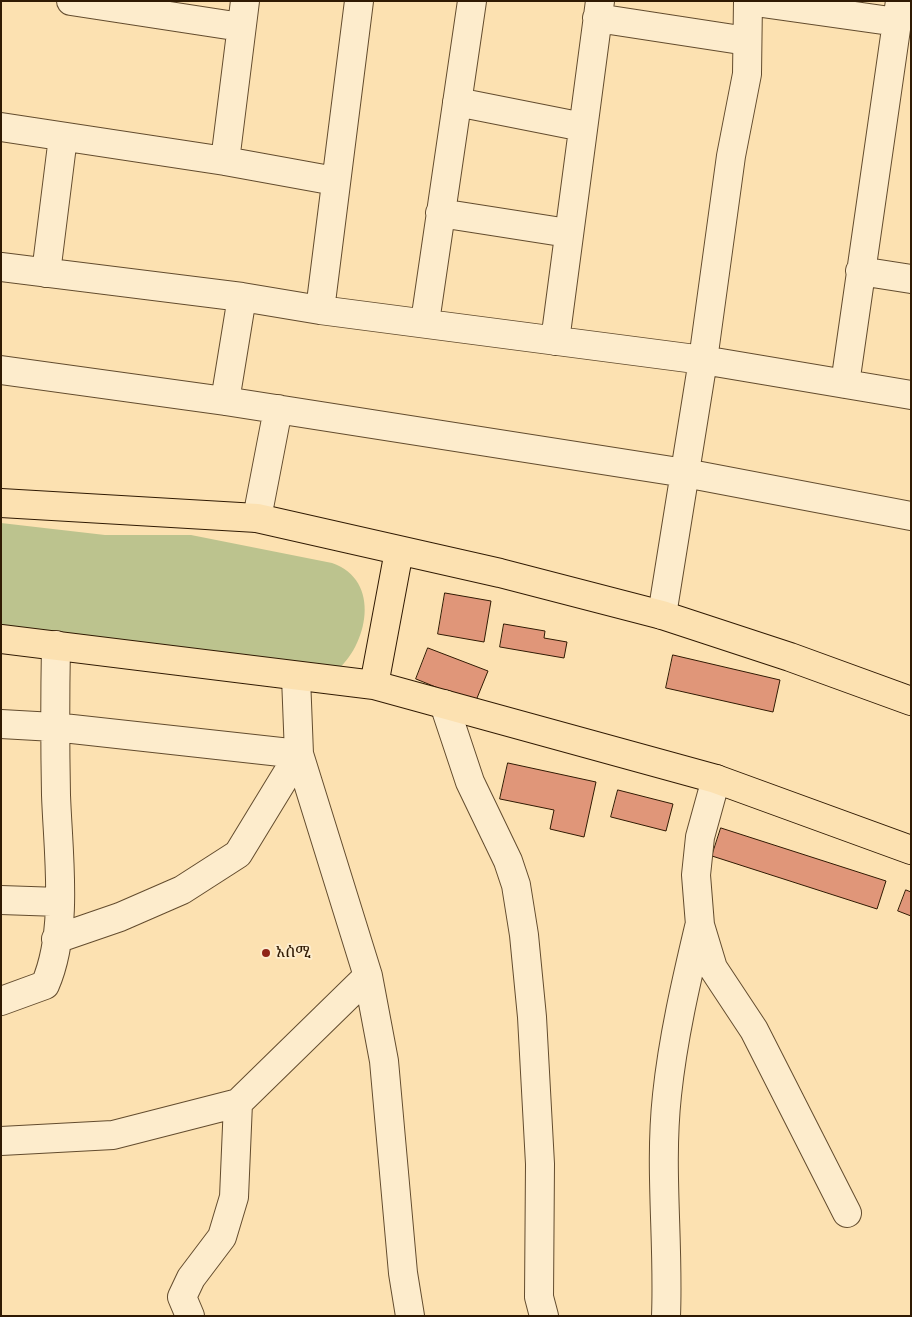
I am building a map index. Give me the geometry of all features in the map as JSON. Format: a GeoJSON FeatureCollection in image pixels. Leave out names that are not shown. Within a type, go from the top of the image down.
{"type":"FeatureCollection","features":[{"type":"Feature","properties":{"kind":"highway"},"geometry":{"type":"LineString","coordinates":[[1,503],[257,518],[500,573],[662,615],[790,657],[911,701]]}},
{"type":"Feature","properties":{"kind":"highway"},"geometry":{"type":"LineString","coordinates":[[374,685],[399,551]]}},
{"type":"Feature","properties":{"kind":"highway"},"geometry":{"type":"LineString","coordinates":[[1,639],[374,685],[716,779],[911,850]]}},
{"type":"Feature","properties":{"kind":"street"},"geometry":{"type":"LineString","coordinates":[[71,1],[243,14],[225,161]]}},
{"type":"Feature","properties":{"kind":"street"},"geometry":{"type":"LineString","coordinates":[[320,310],[334,181],[359,1]]}},
{"type":"Feature","properties":{"kind":"street"},"geometry":{"type":"LineString","coordinates":[[425,322],[472,1]]}},
{"type":"Feature","properties":{"kind":"street"},"geometry":{"type":"LineString","coordinates":[[662,615],[703,360],[731,156],[747,74],[748,1],[898,12],[845,384]]}},
{"type":"Feature","properties":{"kind":"street"},"geometry":{"type":"LineString","coordinates":[[555,341],[598,10],[747,41]]}},
{"type":"Feature","properties":{"kind":"street"},"geometry":{"type":"LineString","coordinates":[[457,102],[583,127]]}},
{"type":"Feature","properties":{"kind":"street"},"geometry":{"type":"LineString","coordinates":[[1,127],[225,161],[334,181]]}},
{"type":"Feature","properties":{"kind":"street"},"geometry":{"type":"LineString","coordinates":[[46,273],[63,137]]}},
{"type":"Feature","properties":{"kind":"street"},"geometry":{"type":"LineString","coordinates":[[440,213],[568,233]]}},
{"type":"Feature","properties":{"kind":"street"},"geometry":{"type":"LineString","coordinates":[[1,267],[242,297],[320,310],[425,322],[703,360],[911,395]]}},
{"type":"Feature","properties":{"kind":"street"},"geometry":{"type":"LineString","coordinates":[[860,271],[911,280]]}},
{"type":"Feature","properties":{"kind":"street"},"geometry":{"type":"LineString","coordinates":[[225,401],[242,297]]}},
{"type":"Feature","properties":{"kind":"street"},"geometry":{"type":"LineString","coordinates":[[1,370],[225,401],[685,473],[911,516]]}},
{"type":"Feature","properties":{"kind":"street"},"geometry":{"type":"LineString","coordinates":[[257,518],[278,410]]}},
{"type":"Feature","properties":{"kind":"street"},"geometry":{"type":"LineString","coordinates":[[1,1001],[45,985],[52,969],[59,902],[54,727],[56,646]]}},
{"type":"Feature","properties":{"kind":"street"},"geometry":{"type":"LineString","coordinates":[[296,676],[299,754],[368,976],[384,1061],[403,1273],[410,1316]]}},
{"type":"Feature","properties":{"kind":"street"},"geometry":{"type":"LineString","coordinates":[[444,704],[470,782],[508,861],[518,895],[532,1017],[540,1164],[539,1297],[544,1316]]}},
{"type":"Feature","properties":{"kind":"street"},"geometry":{"type":"LineString","coordinates":[[1,724],[54,727],[299,754]]}},
{"type":"Feature","properties":{"kind":"street"},"geometry":{"type":"LineString","coordinates":[[56,939],[120,917],[182,890],[238,854],[299,754]]}},
{"type":"Feature","properties":{"kind":"street"},"geometry":{"type":"LineString","coordinates":[[716,779],[700,837],[696,875],[700,925],[713,968],[754,1030],[847,1214]]}},
{"type":"Feature","properties":{"kind":"street"},"geometry":{"type":"LineString","coordinates":[[1,900],[59,902]]}},
{"type":"Feature","properties":{"kind":"street"},"geometry":{"type":"LineString","coordinates":[[666,1316],[667,1285],[663,1201],[667,1096],[680,1010],[700,925]]}},
{"type":"Feature","properties":{"kind":"street"},"geometry":{"type":"LineString","coordinates":[[1,1141],[113,1135],[238,1103],[368,976]]}},
{"type":"Feature","properties":{"kind":"street"},"geometry":{"type":"LineString","coordinates":[[190,1316],[182,1296],[191,1278],[222,1237],[234,1197],[238,1103]]}},
{"type":"Feature","properties":{"kind":"green space"},"geometry":{"type":"Polygon","coordinates":[[[1,523],[105,535],[191,535],[332,563],[348,571],[358,584],[364,598],[365,614],[362,631],[346,661],[335,672],[1,629],[1,523]]]}},
{"type":"Feature","properties":{"kind":"building"},"geometry":{"type":"Polygon","coordinates":[[[445,593],[491,601],[484,642],[438,634],[445,593]]]}},
{"type":"Feature","properties":{"kind":"building"},"geometry":{"type":"Polygon","coordinates":[[[504,624],[545,631],[544,638],[567,642],[564,658],[500,647],[504,624]]]}},
{"type":"Feature","properties":{"kind":"building"},"geometry":{"type":"Polygon","coordinates":[[[428,648],[488,671],[475,703],[416,679],[428,648]]]}},
{"type":"Feature","properties":{"kind":"building"},"geometry":{"type":"Polygon","coordinates":[[[673,655],[780,680],[773,712],[666,688],[673,655]]]}},
{"type":"Feature","properties":{"kind":"building"},"geometry":{"type":"Polygon","coordinates":[[[508,763],[596,782],[584,837],[550,829],[554,810],[500,799],[508,763]]]}},
{"type":"Feature","properties":{"kind":"building"},"geometry":{"type":"Polygon","coordinates":[[[618,790],[673,804],[666,831],[611,817],[618,790]]]}},
{"type":"Feature","properties":{"kind":"building"},"geometry":{"type":"Polygon","coordinates":[[[721,828],[886,881],[877,909],[712,856],[721,828]]]}},
{"type":"Feature","properties":{"kind":"building"},"geometry":{"type":"Polygon","coordinates":[[[906,890],[911,892],[911,916],[898,911],[906,890]]]}},
{"type":"Feature","properties":{"kind":"place","name":"አስሚ"},"geometry":{"type":"Point","coordinates":[266,953]}}]}
